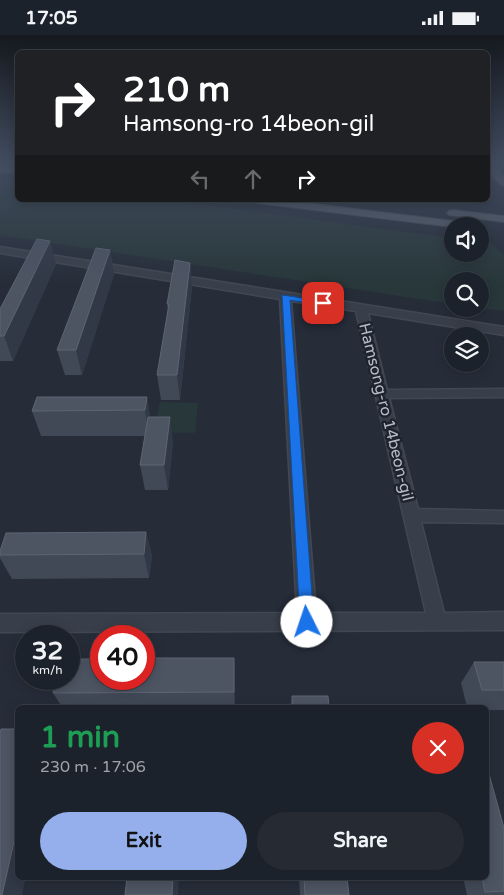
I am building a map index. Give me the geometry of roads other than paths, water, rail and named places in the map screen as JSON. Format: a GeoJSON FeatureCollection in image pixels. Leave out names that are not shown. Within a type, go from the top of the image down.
{"type":"FeatureCollection","features":[{"type":"Feature","properties":{"kind":"main road"},"geometry":{"type":"LineString","coordinates":[[282,203],[444,223]]}},
{"type":"Feature","properties":{"kind":"main road"},"geometry":{"type":"LineString","coordinates":[[367,203],[504,219]]}},
{"type":"Feature","properties":{"kind":"main road"},"geometry":{"type":"LineString","coordinates":[[489,228],[504,230]]}},
{"type":"Feature","properties":{"kind":"street","name":"Hamsong-ro 14beon-gil"},"geometry":{"type":"LineString","coordinates":[[0,250],[504,331]]}},
{"type":"Feature","properties":{"kind":"street"},"geometry":{"type":"LineString","coordinates":[[285,297],[307,622]]}},
{"type":"Feature","properties":{"kind":"street","name":"Hamsong-ro 14beon-gil"},"geometry":{"type":"LineString","coordinates":[[361,309],[437,621]]}},
{"type":"Feature","properties":{"kind":"street"},"geometry":{"type":"LineString","coordinates":[[382,394],[504,393]]}},
{"type":"Feature","properties":{"kind":"street","name":"Hamsong-ro 14beon-gil"},"geometry":{"type":"LineString","coordinates":[[411,515],[504,517]]}},
{"type":"Feature","properties":{"kind":"street"},"geometry":{"type":"LineString","coordinates":[[0,623],[504,621]]}}]}
